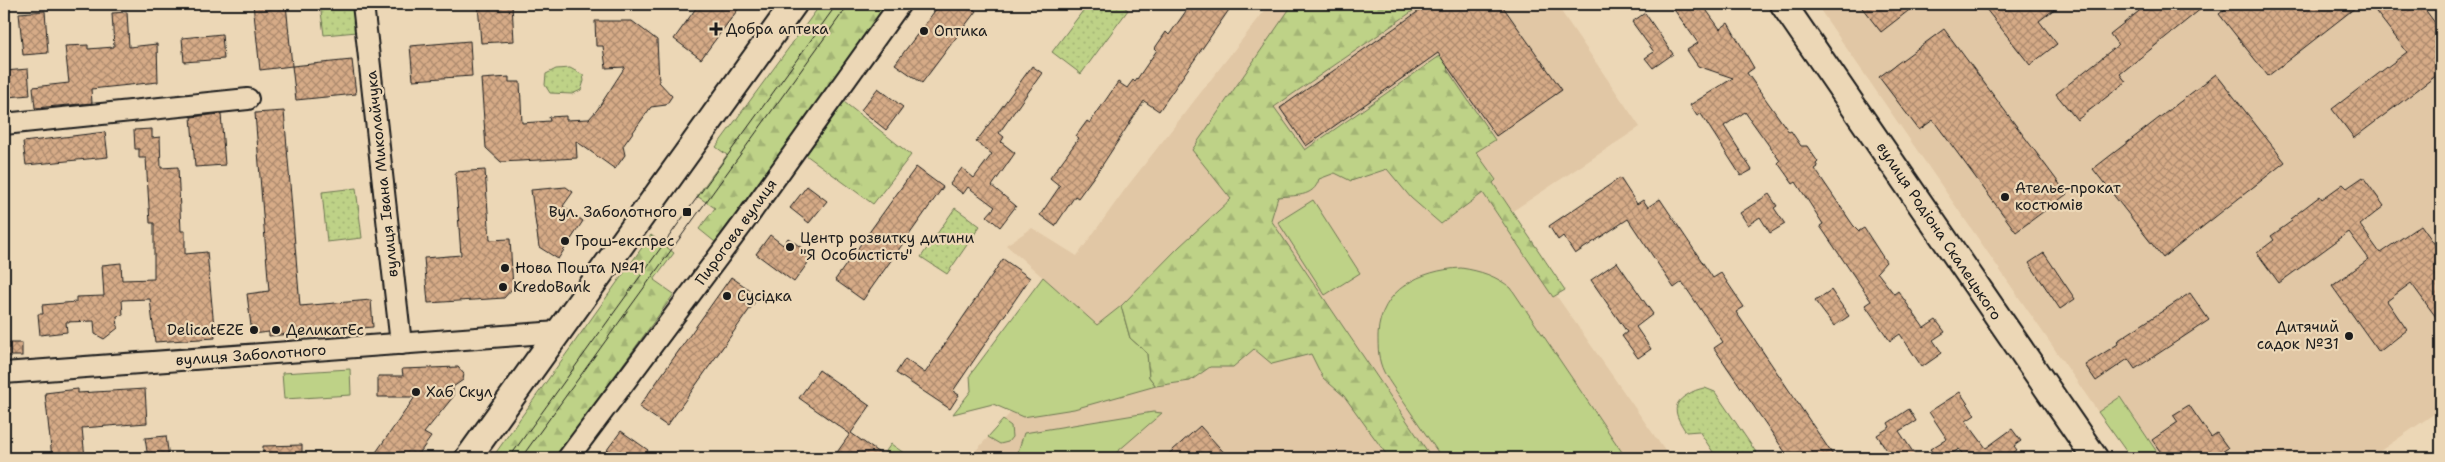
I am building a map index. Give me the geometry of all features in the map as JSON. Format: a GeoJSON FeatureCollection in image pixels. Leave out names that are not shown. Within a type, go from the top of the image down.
{"type":"FeatureCollection","features":[{"type":"Feature","properties":{"kind":"main road"},"geometry":{"type":"LineString","coordinates":[[468,458],[794,4]]}},
{"type":"Feature","properties":{"kind":"main road","name":"вулиця Родіона Скалецького"},"geometry":{"type":"LineString","coordinates":[[1783,4],[2095,458]]}},
{"type":"Feature","properties":{"kind":"street","name":"вулиця Івана Миколайчука"},"geometry":{"type":"LineString","coordinates":[[363,4],[401,344]]}},
{"type":"Feature","properties":{"kind":"street","name":"Пирогова вулиця"},"geometry":{"type":"LineString","coordinates":[[568,458],[742,225],[900,4]]}},
{"type":"Feature","properties":{"kind":"street"},"geometry":{"type":"LineString","coordinates":[[4,124],[248,99]]}},
{"type":"Feature","properties":{"kind":"street","name":"вулиця Заболотного"},"geometry":{"type":"LineString","coordinates":[[4,372],[558,332]]}},
{"type":"Feature","properties":{"kind":"shaded area"},"geometry":{"type":"Polygon","coordinates":[[[1270,4],[1556,4],[1640,127],[1502,218],[1670,458],[969,458],[1037,384],[1097,325],[1006,245],[1032,228],[1077,256],[1126,188],[1270,4]]]}},
{"type":"Feature","properties":{"kind":"shaded area"},"geometry":{"type":"Polygon","coordinates":[[[1816,4],[2441,4],[2441,409],[2370,458],[2161,458],[2120,397],[2098,412],[1816,4]]]}},
{"type":"Feature","properties":{"kind":"green space"},"geometry":{"type":"Polygon","coordinates":[[[320,4],[354,4],[357,32],[324,35],[320,4]]]}},
{"type":"Feature","properties":{"kind":"green space"},"geometry":{"type":"Polygon","coordinates":[[[821,4],[888,4],[715,242],[699,229],[715,208],[697,196],[727,155],[716,147],[821,4]]]}},
{"type":"Feature","properties":{"kind":"green space"},"geometry":{"type":"Polygon","coordinates":[[[1088,4],[1120,4],[1128,10],[1081,74],[1052,52],[1088,4]]]}},
{"type":"Feature","properties":{"kind":"green space"},"geometry":{"type":"Polygon","coordinates":[[[1293,4],[1423,4],[1274,107],[1305,150],[1444,53],[1452,64],[1447,69],[1495,140],[1476,152],[1496,180],[1493,183],[1565,290],[1553,297],[1483,193],[1441,224],[1411,198],[1387,169],[1351,181],[1335,173],[1319,179],[1313,190],[1308,193],[1278,197],[1271,220],[1432,458],[1389,458],[1344,396],[1323,378],[1311,354],[1272,364],[1254,349],[1233,367],[1210,367],[1190,381],[1156,386],[1149,377],[1147,353],[1130,338],[1121,306],[1179,247],[1231,199],[1192,150],[1293,4]]]}},
{"type":"Feature","properties":{"kind":"green space"},"geometry":{"type":"Polygon","coordinates":[[[570,68],[583,75],[584,81],[581,90],[572,94],[550,93],[545,85],[546,74],[556,69],[570,68]]]}},
{"type":"Feature","properties":{"kind":"green space"},"geometry":{"type":"Polygon","coordinates":[[[844,102],[911,155],[873,204],[806,155],[844,102]]]}},
{"type":"Feature","properties":{"kind":"green space"},"geometry":{"type":"Polygon","coordinates":[[[356,188],[362,238],[327,242],[322,192],[356,188]]]}},
{"type":"Feature","properties":{"kind":"green space"},"geometry":{"type":"Polygon","coordinates":[[[1313,200],[1360,273],[1325,295],[1278,222],[1313,200]]]}},
{"type":"Feature","properties":{"kind":"green space"},"geometry":{"type":"Polygon","coordinates":[[[955,208],[980,226],[947,274],[921,257],[955,208]]]}},
{"type":"Feature","properties":{"kind":"green space"},"geometry":{"type":"Polygon","coordinates":[[[651,235],[674,253],[654,280],[674,294],[555,458],[492,458],[651,235]]]}},
{"type":"Feature","properties":{"kind":"green space"},"geometry":{"type":"Polygon","coordinates":[[[1461,268],[1488,275],[1500,280],[1511,288],[1626,458],[1442,458],[1384,372],[1379,358],[1378,335],[1380,319],[1386,305],[1405,285],[1431,273],[1461,268]]]}},
{"type":"Feature","properties":{"kind":"green space"},"geometry":{"type":"Polygon","coordinates":[[[1043,277],[1097,325],[1121,306],[1130,338],[1147,353],[1149,377],[1156,386],[1074,409],[1023,417],[993,404],[953,414],[971,391],[970,375],[1043,277]]]}},
{"type":"Feature","properties":{"kind":"green space"},"geometry":{"type":"Polygon","coordinates":[[[350,369],[351,395],[284,399],[282,373],[350,369]]]}},
{"type":"Feature","properties":{"kind":"green space"},"geometry":{"type":"Polygon","coordinates":[[[1705,388],[1715,392],[1760,458],[1717,458],[1699,431],[1686,432],[1676,412],[1676,407],[1681,399],[1691,392],[1705,388]]]}},
{"type":"Feature","properties":{"kind":"green space"},"geometry":{"type":"Polygon","coordinates":[[[2120,397],[2161,458],[2131,458],[2098,412],[2120,397]]]}},
{"type":"Feature","properties":{"kind":"green space"},"geometry":{"type":"Polygon","coordinates":[[[1153,412],[1162,413],[1110,458],[1016,458],[1024,433],[1153,412]]]}},
{"type":"Feature","properties":{"kind":"green space"},"geometry":{"type":"Polygon","coordinates":[[[1003,420],[1011,426],[1012,437],[1008,442],[1000,444],[988,437],[1003,420]]]}},
{"type":"Feature","properties":{"kind":"green space"},"geometry":{"type":"Polygon","coordinates":[[[891,444],[911,458],[881,458],[891,444]]]}},
{"type":"Feature","properties":{"kind":"building"},"geometry":{"type":"Polygon","coordinates":[[[253,4],[286,4],[292,66],[260,70],[253,4]]]}},
{"type":"Feature","properties":{"kind":"building"},"geometry":{"type":"Polygon","coordinates":[[[478,4],[512,4],[514,41],[481,43],[478,4]]]}},
{"type":"Feature","properties":{"kind":"building"},"geometry":{"type":"Polygon","coordinates":[[[699,4],[742,4],[701,59],[674,39],[699,4]]]}},
{"type":"Feature","properties":{"kind":"building"},"geometry":{"type":"Polygon","coordinates":[[[940,4],[966,4],[976,11],[922,83],[895,64],[940,4]]]}},
{"type":"Feature","properties":{"kind":"building"},"geometry":{"type":"Polygon","coordinates":[[[1191,4],[1233,4],[1159,111],[1144,101],[1103,164],[1078,198],[1075,196],[1055,226],[1040,215],[1060,186],[1050,178],[1079,138],[1076,136],[1087,121],[1090,123],[1118,82],[1127,88],[1133,80],[1135,82],[1157,50],[1155,48],[1166,32],[1169,35],[1191,4]]]}},
{"type":"Feature","properties":{"kind":"building"},"geometry":{"type":"Polygon","coordinates":[[[1429,4],[1501,4],[1562,90],[1496,136],[1438,53],[1306,146],[1280,108],[1429,4]]]}},
{"type":"Feature","properties":{"kind":"building"},"geometry":{"type":"Polygon","coordinates":[[[1670,4],[1702,4],[1720,29],[1728,23],[1754,68],[1747,73],[1789,132],[1791,131],[1801,146],[1807,146],[1818,162],[1816,164],[1818,167],[1815,169],[1853,225],[1859,231],[1864,228],[1886,262],[1877,272],[1894,294],[1898,291],[1924,328],[1936,320],[1945,332],[1933,340],[1942,353],[1922,367],[1900,334],[1890,341],[1865,305],[1871,301],[1820,226],[1823,224],[1796,182],[1793,184],[1778,163],[1780,161],[1745,112],[1724,126],[1752,170],[1741,176],[1701,114],[1697,116],[1690,105],[1733,78],[1698,66],[1687,50],[1698,43],[1670,4]]]}},
{"type":"Feature","properties":{"kind":"building"},"geometry":{"type":"Polygon","coordinates":[[[1859,4],[1917,4],[1881,32],[1859,4]]]}},
{"type":"Feature","properties":{"kind":"building"},"geometry":{"type":"Polygon","coordinates":[[[1982,4],[2061,4],[2039,21],[2057,44],[2030,65],[1982,4]]]}},
{"type":"Feature","properties":{"kind":"building"},"geometry":{"type":"Polygon","coordinates":[[[2148,4],[2207,4],[2120,74],[2126,82],[2077,120],[2056,94],[2118,45],[2110,34],[2148,4]]]}},
{"type":"Feature","properties":{"kind":"building"},"geometry":{"type":"Polygon","coordinates":[[[2232,4],[2360,4],[2268,76],[2219,14],[2232,4]]]}},
{"type":"Feature","properties":{"kind":"building"},"geometry":{"type":"Polygon","coordinates":[[[2370,4],[2421,4],[2441,31],[2441,72],[2354,138],[2332,109],[2407,52],[2370,4]]]}},
{"type":"Feature","properties":{"kind":"building"},"geometry":{"type":"Polygon","coordinates":[[[45,11],[48,53],[23,55],[19,13],[45,11]]]}},
{"type":"Feature","properties":{"kind":"building"},"geometry":{"type":"Polygon","coordinates":[[[127,12],[129,47],[157,44],[158,82],[91,89],[92,103],[35,108],[33,87],[69,83],[65,46],[88,45],[88,49],[114,47],[112,13],[127,12]]]}},
{"type":"Feature","properties":{"kind":"building"},"geometry":{"type":"Polygon","coordinates":[[[1645,13],[1673,54],[1653,68],[1645,58],[1654,52],[1632,22],[1645,13]]]}},
{"type":"Feature","properties":{"kind":"building"},"geometry":{"type":"Polygon","coordinates":[[[595,21],[632,21],[657,40],[659,82],[672,96],[666,105],[651,107],[623,146],[625,155],[615,169],[576,141],[577,158],[501,162],[486,148],[481,79],[509,77],[509,82],[520,82],[522,123],[550,121],[549,117],[566,116],[566,120],[589,119],[625,67],[606,68],[603,46],[596,46],[595,21]]]}},
{"type":"Feature","properties":{"kind":"building"},"geometry":{"type":"Polygon","coordinates":[[[1944,29],[2067,194],[2016,232],[1933,120],[1919,130],[1879,77],[1944,29]]]}},
{"type":"Feature","properties":{"kind":"building"},"geometry":{"type":"Polygon","coordinates":[[[222,34],[224,59],[184,62],[182,38],[222,34]]]}},
{"type":"Feature","properties":{"kind":"building"},"geometry":{"type":"Polygon","coordinates":[[[470,41],[472,76],[413,80],[410,46],[470,41]]]}},
{"type":"Feature","properties":{"kind":"building"},"geometry":{"type":"Polygon","coordinates":[[[352,60],[356,94],[296,100],[292,66],[352,60]]]}},
{"type":"Feature","properties":{"kind":"building"},"geometry":{"type":"Polygon","coordinates":[[[1032,66],[1042,73],[999,133],[1004,137],[1001,142],[1015,153],[992,186],[1016,206],[1000,227],[987,216],[995,207],[968,187],[963,194],[950,184],[962,168],[974,178],[992,154],[976,142],[1032,66]]]}},
{"type":"Feature","properties":{"kind":"building"},"geometry":{"type":"Polygon","coordinates":[[[28,69],[30,95],[8,97],[5,71],[28,69]]]}},
{"type":"Feature","properties":{"kind":"building"},"geometry":{"type":"Polygon","coordinates":[[[2216,74],[2285,162],[2163,258],[2093,169],[2216,74]]]}},
{"type":"Feature","properties":{"kind":"building"},"geometry":{"type":"Polygon","coordinates":[[[878,88],[903,107],[886,130],[861,110],[878,88]]]}},
{"type":"Feature","properties":{"kind":"building"},"geometry":{"type":"Polygon","coordinates":[[[284,111],[300,306],[371,300],[373,327],[269,336],[269,332],[252,334],[247,294],[269,291],[255,113],[284,111]]]}},
{"type":"Feature","properties":{"kind":"building"},"geometry":{"type":"Polygon","coordinates":[[[221,114],[225,165],[195,167],[191,117],[221,114]]]}},
{"type":"Feature","properties":{"kind":"building"},"geometry":{"type":"Polygon","coordinates":[[[152,129],[152,138],[160,137],[161,168],[178,167],[181,231],[185,231],[185,254],[207,252],[215,338],[155,342],[150,299],[122,300],[123,315],[117,316],[118,328],[104,339],[95,334],[94,321],[66,322],[67,332],[40,335],[38,314],[43,314],[42,305],[76,302],[76,297],[104,296],[102,265],[121,263],[122,280],[154,279],[154,223],[150,223],[146,158],[139,158],[139,149],[135,149],[134,130],[152,129]]]}},
{"type":"Feature","properties":{"kind":"building"},"geometry":{"type":"Polygon","coordinates":[[[105,132],[108,157],[26,165],[23,142],[105,132]]]}},
{"type":"Feature","properties":{"kind":"building"},"geometry":{"type":"Polygon","coordinates":[[[916,167],[943,187],[863,300],[835,280],[916,167]]]}},
{"type":"Feature","properties":{"kind":"building"},"geometry":{"type":"Polygon","coordinates":[[[485,170],[490,240],[510,239],[513,288],[504,298],[428,303],[424,258],[461,255],[455,172],[485,170]]]}},
{"type":"Feature","properties":{"kind":"building"},"geometry":{"type":"Polygon","coordinates":[[[2363,177],[2384,206],[2360,225],[2380,253],[2421,225],[2441,253],[2441,324],[2411,283],[2387,301],[2407,330],[2379,352],[2332,286],[2369,259],[2349,232],[2279,283],[2257,253],[2274,240],[2271,236],[2292,221],[2290,219],[2320,196],[2322,199],[2343,184],[2347,188],[2363,177]]]}},
{"type":"Feature","properties":{"kind":"building"},"geometry":{"type":"Polygon","coordinates":[[[1620,178],[1637,204],[1643,200],[1648,207],[1660,199],[1713,278],[1721,273],[1744,307],[1736,312],[1835,458],[1789,458],[1714,348],[1723,342],[1682,282],[1674,288],[1628,219],[1575,254],[1563,236],[1558,240],[1549,226],[1620,178]]]}},
{"type":"Feature","properties":{"kind":"building"},"geometry":{"type":"Polygon","coordinates":[[[807,186],[827,201],[809,223],[790,208],[807,186]]]}},
{"type":"Feature","properties":{"kind":"building"},"geometry":{"type":"Polygon","coordinates":[[[566,187],[573,192],[563,206],[583,221],[558,259],[539,247],[531,190],[566,187]]]}},
{"type":"Feature","properties":{"kind":"building"},"geometry":{"type":"Polygon","coordinates":[[[1769,194],[1777,206],[1774,208],[1785,224],[1770,233],[1760,217],[1748,225],[1740,213],[1769,194]]]}},
{"type":"Feature","properties":{"kind":"building"},"geometry":{"type":"Polygon","coordinates":[[[770,235],[783,245],[788,238],[813,256],[794,282],[756,254],[770,235]]]}},
{"type":"Feature","properties":{"kind":"building"},"geometry":{"type":"Polygon","coordinates":[[[2044,253],[2075,299],[2060,309],[2029,263],[2044,253]]]}},
{"type":"Feature","properties":{"kind":"building"},"geometry":{"type":"Polygon","coordinates":[[[1003,259],[1030,278],[953,391],[959,395],[950,409],[896,373],[905,359],[925,373],[1003,259]]]}},
{"type":"Feature","properties":{"kind":"building"},"geometry":{"type":"Polygon","coordinates":[[[1617,262],[1653,314],[1636,327],[1651,349],[1638,358],[1622,336],[1627,332],[1591,280],[1617,262]]]}},
{"type":"Feature","properties":{"kind":"building"},"geometry":{"type":"Polygon","coordinates":[[[731,277],[759,296],[667,426],[639,407],[731,277]]]}},
{"type":"Feature","properties":{"kind":"building"},"geometry":{"type":"Polygon","coordinates":[[[1831,290],[1849,316],[1834,326],[1815,301],[1831,290]]]}},
{"type":"Feature","properties":{"kind":"building"},"geometry":{"type":"Polygon","coordinates":[[[2190,293],[2209,320],[2135,369],[2128,359],[2096,381],[2085,365],[2118,344],[2117,341],[2190,293]]]}},
{"type":"Feature","properties":{"kind":"building"},"geometry":{"type":"Polygon","coordinates":[[[8,343],[22,343],[22,356],[8,356],[8,343]]]}},
{"type":"Feature","properties":{"kind":"building"},"geometry":{"type":"Polygon","coordinates":[[[458,367],[464,374],[463,380],[453,387],[453,397],[424,433],[431,437],[416,458],[372,458],[415,397],[378,397],[378,376],[403,376],[402,369],[458,367]]]}},
{"type":"Feature","properties":{"kind":"building"},"geometry":{"type":"Polygon","coordinates":[[[819,370],[870,406],[851,433],[886,458],[833,458],[850,434],[799,398],[819,370]]]}},
{"type":"Feature","properties":{"kind":"building"},"geometry":{"type":"Polygon","coordinates":[[[78,389],[78,393],[145,389],[147,423],[82,428],[85,458],[52,458],[45,393],[78,389]]]}},
{"type":"Feature","properties":{"kind":"building"},"geometry":{"type":"Polygon","coordinates":[[[1960,392],[1975,415],[1966,421],[1986,448],[2012,429],[2021,441],[2014,446],[2017,450],[2005,458],[1965,458],[1959,449],[1944,458],[1936,458],[1930,449],[1947,439],[1929,412],[1960,392]]]}},
{"type":"Feature","properties":{"kind":"building"},"geometry":{"type":"Polygon","coordinates":[[[2189,405],[2211,437],[2217,433],[2228,448],[2213,458],[2165,458],[2152,440],[2178,422],[2173,415],[2189,405]]]}},
{"type":"Feature","properties":{"kind":"building"},"geometry":{"type":"Polygon","coordinates":[[[1909,409],[1916,421],[1899,431],[1917,458],[1892,458],[1877,435],[1890,427],[1888,423],[1909,409]]]}},
{"type":"Feature","properties":{"kind":"building"},"geometry":{"type":"Polygon","coordinates":[[[1200,426],[1229,458],[1164,458],[1200,426]]]}},
{"type":"Feature","properties":{"kind":"building"},"geometry":{"type":"Polygon","coordinates":[[[621,431],[648,450],[643,458],[601,458],[621,431]]]}},
{"type":"Feature","properties":{"kind":"building"},"geometry":{"type":"Polygon","coordinates":[[[166,436],[169,458],[148,458],[145,438],[166,436]]]}},
{"type":"Feature","properties":{"kind":"building"},"geometry":{"type":"Polygon","coordinates":[[[302,445],[302,458],[263,458],[263,446],[302,445]]]}},
{"type":"Feature","properties":{"kind":"tram line"},"geometry":{"type":"LineString","coordinates":[[509,458],[837,4]]}},
{"type":"Feature","properties":{"kind":"tram line"},"geometry":{"type":"LineString","coordinates":[[521,458],[849,4]]}},
{"type":"Feature","properties":{"kind":"place","name":"Добра аптека"},"geometry":{"type":"Point","coordinates":[716,29]}},
{"type":"Feature","properties":{"kind":"place","name":"Оптика"},"geometry":{"type":"Point","coordinates":[924,31]}},
{"type":"Feature","properties":{"kind":"place","name":"Ательє-прокат костюмів"},"geometry":{"type":"Point","coordinates":[2005,197]}},
{"type":"Feature","properties":{"kind":"place","name":"Вул. Заболотного"},"geometry":{"type":"Point","coordinates":[687,212]}},
{"type":"Feature","properties":{"kind":"place","name":"Грош-експрес"},"geometry":{"type":"Point","coordinates":[565,241]}},
{"type":"Feature","properties":{"kind":"place","name":"Центр розвитку дитини \"Я Особистість\""},"geometry":{"type":"Point","coordinates":[790,247]}},
{"type":"Feature","properties":{"kind":"place","name":"Нова Пошта №41"},"geometry":{"type":"Point","coordinates":[505,268]}},
{"type":"Feature","properties":{"kind":"place","name":"KredoBank"},"geometry":{"type":"Point","coordinates":[503,287]}},
{"type":"Feature","properties":{"kind":"place","name":"Сусідка"},"geometry":{"type":"Point","coordinates":[727,296]}},
{"type":"Feature","properties":{"kind":"place","name":"DelicatEZE"},"geometry":{"type":"Point","coordinates":[254,330]}},
{"type":"Feature","properties":{"kind":"place","name":"ДеликатЕс"},"geometry":{"type":"Point","coordinates":[276,330]}},
{"type":"Feature","properties":{"kind":"place","name":"Дитячий садок №31"},"geometry":{"type":"Point","coordinates":[2349,336]}},
{"type":"Feature","properties":{"kind":"place","name":"Хаб Скул"},"geometry":{"type":"Point","coordinates":[416,392]}}]}
